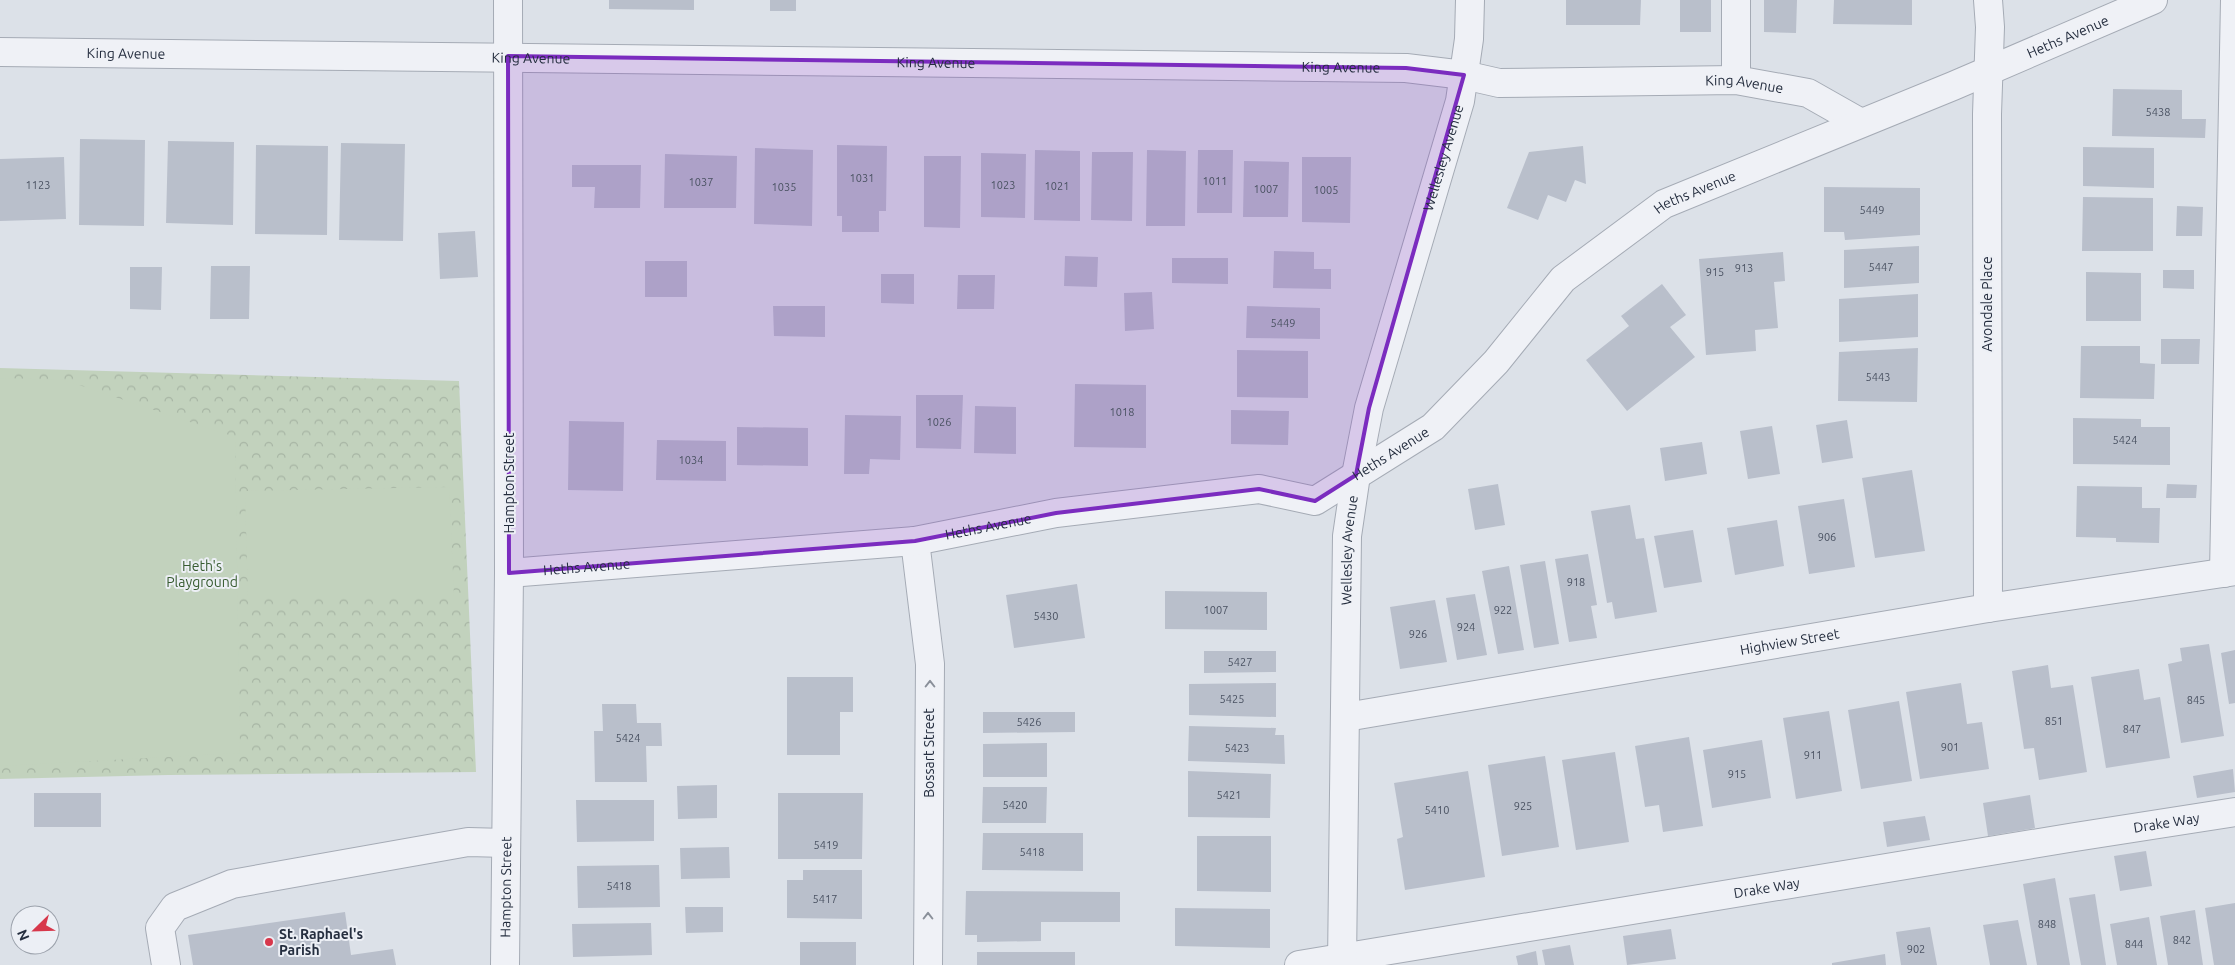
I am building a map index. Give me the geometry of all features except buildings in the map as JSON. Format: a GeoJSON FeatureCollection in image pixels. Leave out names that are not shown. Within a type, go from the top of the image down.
{"type":"FeatureCollection","features":[{"type":"Feature","properties":{"kind":"street","name":"Hampton Street"},"geometry":{"type":"LineString","coordinates":[[506,965],[509,573],[508,0]]}},
{"type":"Feature","properties":{"kind":"street","name":"Wellesley Avenue"},"geometry":{"type":"LineString","coordinates":[[1342,962],[1347,536],[1369,408],[1460,101],[1469,39],[1470,0]]}},
{"type":"Feature","properties":{"kind":"street"},"geometry":{"type":"LineString","coordinates":[[1736,0],[1736,80]]}},
{"type":"Feature","properties":{"kind":"street","name":"Avondale Place"},"geometry":{"type":"LineString","coordinates":[[1988,0],[1990,26],[1988,71],[1988,608]]}},
{"type":"Feature","properties":{"kind":"street","name":"Heths Avenue"},"geometry":{"type":"LineString","coordinates":[[509,573],[915,541],[1056,512],[1259,489],[1315,501],[1433,427],[1496,362],[1563,279],[1664,204],[1988,71],[2153,0]]}},
{"type":"Feature","properties":{"kind":"street"},"geometry":{"type":"LineString","coordinates":[[2229,572],[2235,0]]}},
{"type":"Feature","properties":{"kind":"street","name":"King Avenue"},"geometry":{"type":"LineString","coordinates":[[0,52],[508,56],[1406,68],[1464,75],[1499,83],[1736,80],[1808,93],[1861,123]]}},
{"type":"Feature","properties":{"kind":"street","name":"Bossart Street"},"geometry":{"type":"LineString","coordinates":[[915,541],[930,664],[928,965]]}},
{"type":"Feature","properties":{"kind":"street","name":"Highview Street"},"geometry":{"type":"LineString","coordinates":[[1346,717],[1988,608],[2229,572]]}},
{"type":"Feature","properties":{"kind":"street","name":"Drake Way"},"geometry":{"type":"LineString","coordinates":[[1299,965],[1342,962],[2075,837],[2235,812]]}},
{"type":"Feature","properties":{"kind":"street"},"geometry":{"type":"LineString","coordinates":[[166,965],[160,928],[175,907],[232,884],[468,842],[506,843]]}},
{"type":"Feature","properties":{"kind":"highlighted area"},"geometry":{"type":"Polygon","coordinates":[[[508,56],[1406,68],[1464,75],[1369,408],[1356,475],[1315,501],[1259,489],[1056,513],[915,541],[509,573],[508,56]]]}},
{"type":"Feature","properties":{"kind":"green space","name":"Heth's Playground"},"geometry":{"type":"Polygon","coordinates":[[[0,368],[459,381],[476,772],[168,775],[0,779],[0,368]]]}},
{"type":"Feature","properties":{"kind":"green space"},"geometry":{"type":"Polygon","coordinates":[[[0,378],[64,380],[235,437],[240,753],[0,766],[0,378]]]}},
{"type":"Feature","properties":{"kind":"green space"},"geometry":{"type":"Polygon","coordinates":[[[449,487],[454,596],[248,596],[245,491],[449,487]]]}},
{"type":"Feature","properties":{"kind":"place","name":"St. Raphael's Parish"},"geometry":{"type":"Point","coordinates":[269,942]}}]}
